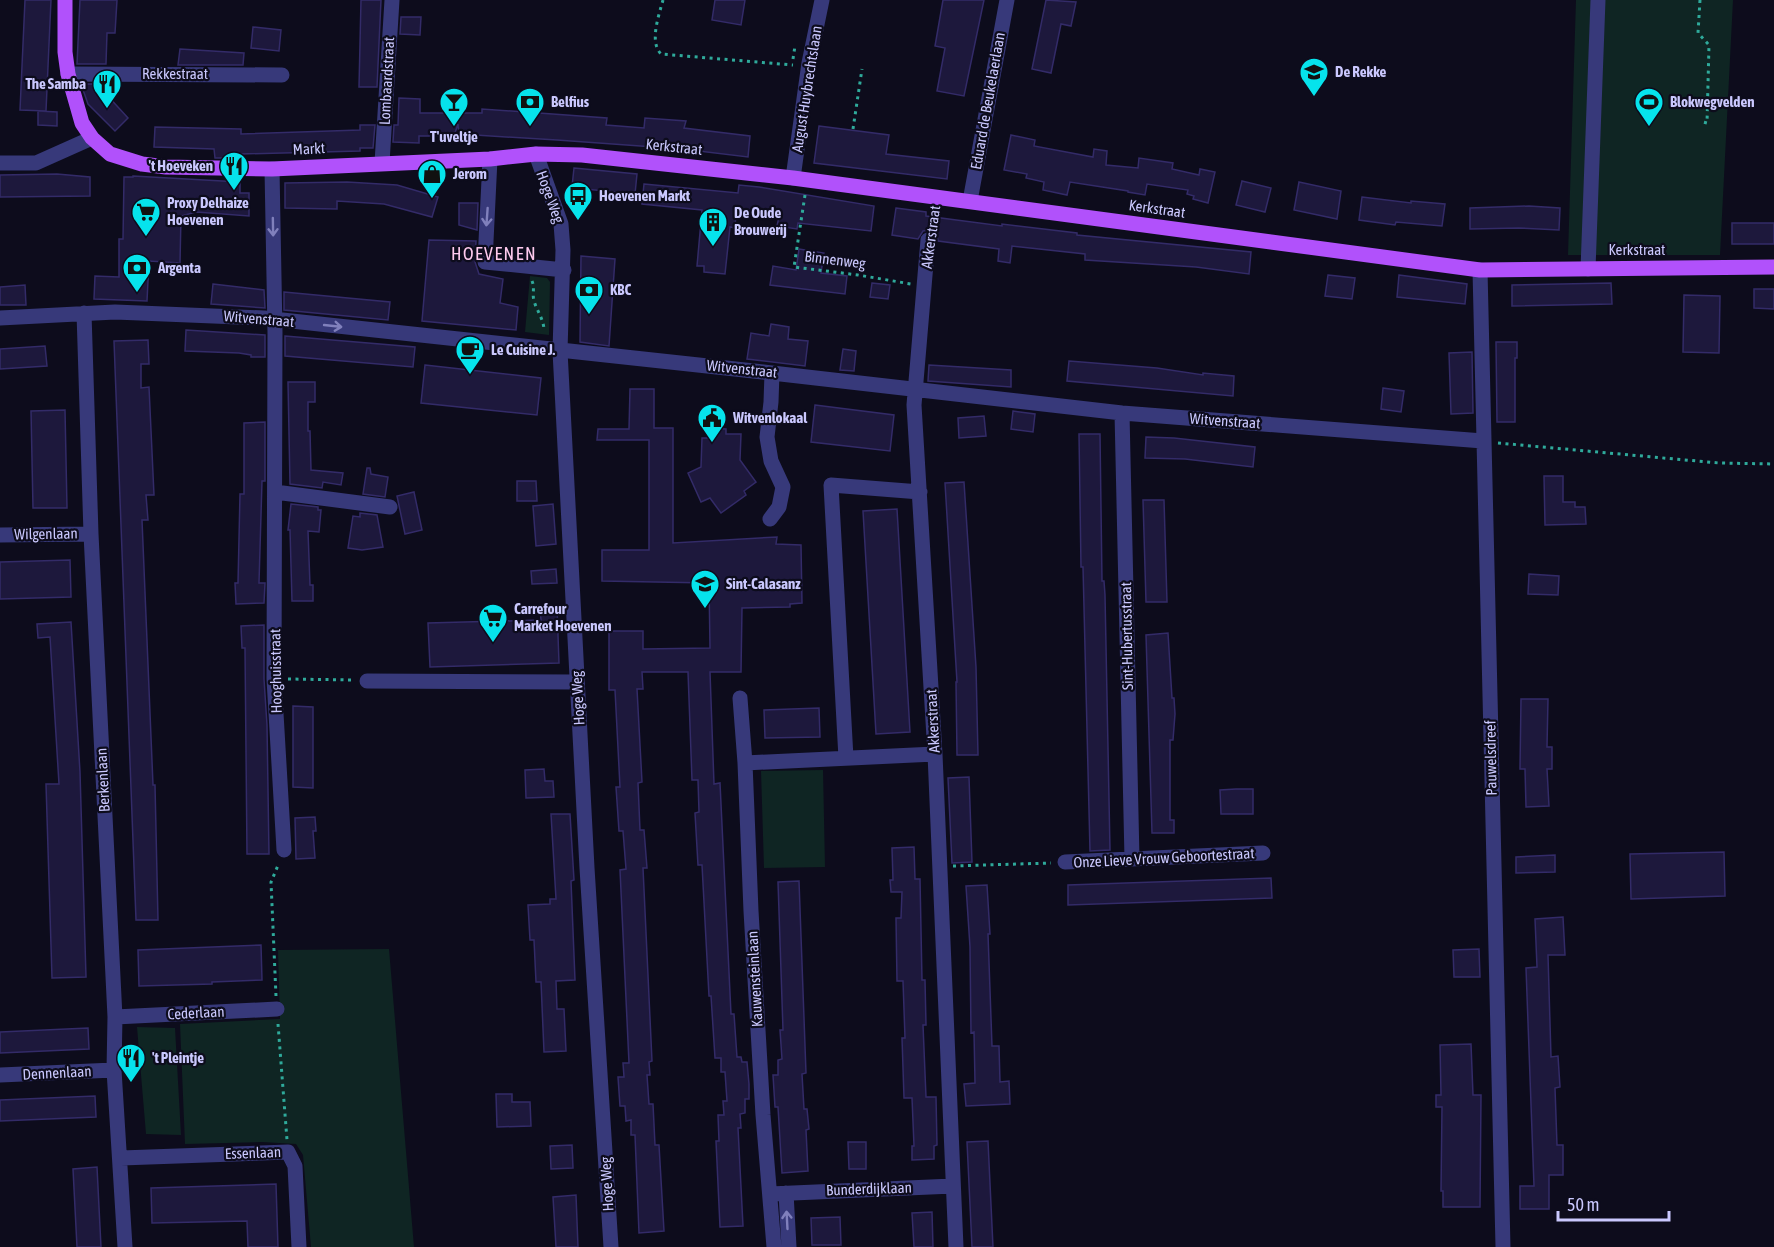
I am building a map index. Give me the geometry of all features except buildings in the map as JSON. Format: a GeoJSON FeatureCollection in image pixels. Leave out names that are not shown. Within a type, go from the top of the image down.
{"type":"FeatureCollection","features":[{"type":"Feature","properties":{"kind":"main road"},"geometry":{"type":"LineString","coordinates":[[65,0],[65,52],[68,74],[82,123],[92,138]]}},
{"type":"Feature","properties":{"kind":"main road","name":"Markt"},"geometry":{"type":"LineString","coordinates":[[92,138],[110,154],[142,164],[166,167],[272,169],[490,159],[536,154]]}},
{"type":"Feature","properties":{"kind":"main road","name":"Kerkstraat"},"geometry":{"type":"LineString","coordinates":[[536,154],[582,155],[801,179],[1480,270],[1774,267]]}},
{"type":"Feature","properties":{"kind":"street","name":"Lombaardstraat"},"geometry":{"type":"LineString","coordinates":[[382,163],[392,0]]}},
{"type":"Feature","properties":{"kind":"street","name":"August Huybrechtslaan"},"geometry":{"type":"LineString","coordinates":[[801,179],[809,63],[822,0]]}},
{"type":"Feature","properties":{"kind":"street","name":"Eduard de Beukelaerlaan"},"geometry":{"type":"LineString","coordinates":[[970,201],[1007,0]]}},
{"type":"Feature","properties":{"kind":"street"},"geometry":{"type":"LineString","coordinates":[[1588,268],[1598,0]]}},
{"type":"Feature","properties":{"kind":"street","name":"Rekkestraat"},"geometry":{"type":"LineString","coordinates":[[68,74],[282,75]]}},
{"type":"Feature","properties":{"kind":"street"},"geometry":{"type":"LineString","coordinates":[[0,163],[36,163],[92,138]]}},
{"type":"Feature","properties":{"kind":"street","name":"Hoge Weg"},"geometry":{"type":"LineString","coordinates":[[536,154],[561,225],[564,270],[560,351],[610,1247]]}},
{"type":"Feature","properties":{"kind":"street"},"geometry":{"type":"LineString","coordinates":[[490,159],[485,262],[564,270]]}},
{"type":"Feature","properties":{"kind":"street","name":"Hooghuisstraat"},"geometry":{"type":"LineString","coordinates":[[272,169],[275,320],[274,679],[284,850]]}},
{"type":"Feature","properties":{"kind":"street","name":"Akkerstraat"},"geometry":{"type":"LineString","coordinates":[[928,240],[915,390],[935,754],[956,1247]]}},
{"type":"Feature","properties":{"kind":"street","name":"Pauwelsdreef"},"geometry":{"type":"LineString","coordinates":[[1480,270],[1503,1247]]}},
{"type":"Feature","properties":{"kind":"street","name":"Witvenstraat"},"geometry":{"type":"LineString","coordinates":[[0,318],[162,313],[275,320],[1122,413],[1483,441]]}},
{"type":"Feature","properties":{"kind":"street","name":"Berkenlaan"},"geometry":{"type":"LineString","coordinates":[[84,314],[91,534],[115,1017],[114,1070],[125,1247]]}},
{"type":"Feature","properties":{"kind":"street"},"geometry":{"type":"LineString","coordinates":[[770,519],[779,507],[783,487],[771,460],[767,437],[772,373]]}},
{"type":"Feature","properties":{"kind":"street","name":"Sint-Hubertusstraat"},"geometry":{"type":"LineString","coordinates":[[1122,413],[1132,859]]}},
{"type":"Feature","properties":{"kind":"street"},"geometry":{"type":"LineString","coordinates":[[846,758],[831,485],[920,492]]}},
{"type":"Feature","properties":{"kind":"street"},"geometry":{"type":"LineString","coordinates":[[275,492],[390,507]]}},
{"type":"Feature","properties":{"kind":"street","name":"Wilgenlaan"},"geometry":{"type":"LineString","coordinates":[[0,535],[91,534]]}},
{"type":"Feature","properties":{"kind":"street"},"geometry":{"type":"LineString","coordinates":[[367,681],[577,682]]}},
{"type":"Feature","properties":{"kind":"street","name":"Kauwensteinlaan"},"geometry":{"type":"LineString","coordinates":[[740,698],[763,1115],[774,1247]]}},
{"type":"Feature","properties":{"kind":"street"},"geometry":{"type":"LineString","coordinates":[[745,764],[935,754]]}},
{"type":"Feature","properties":{"kind":"street","name":"Onze Lieve Vrouw Geboortestraat"},"geometry":{"type":"LineString","coordinates":[[1065,862],[1263,853]]}},
{"type":"Feature","properties":{"kind":"street","name":"Cederlaan"},"geometry":{"type":"LineString","coordinates":[[115,1017],[277,1009]]}},
{"type":"Feature","properties":{"kind":"street","name":"Dennenlaan"},"geometry":{"type":"LineString","coordinates":[[0,1075],[114,1070]]}},
{"type":"Feature","properties":{"kind":"street","name":"Essenlaan"},"geometry":{"type":"LineString","coordinates":[[121,1158],[288,1152],[295,1166],[299,1247]]}},
{"type":"Feature","properties":{"kind":"street","name":"Bunderdijklaan"},"geometry":{"type":"LineString","coordinates":[[786,1193],[953,1186]]}},
{"type":"Feature","properties":{"kind":"street"},"geometry":{"type":"LineString","coordinates":[[770,1194],[786,1193],[789,1247]]}},
{"type":"Feature","properties":{"kind":"path"},"geometry":{"type":"LineString","coordinates":[[663,0],[658,18],[656,42],[658,51],[666,56],[793,66],[795,46]]}},
{"type":"Feature","properties":{"kind":"path"},"geometry":{"type":"LineString","coordinates":[[1700,0],[1698,33],[1710,45],[1706,80],[1707,123],[1703,122]]}},
{"type":"Feature","properties":{"kind":"path"},"geometry":{"type":"LineString","coordinates":[[1695,38],[1701,37]]}},
{"type":"Feature","properties":{"kind":"path"},"geometry":{"type":"LineString","coordinates":[[853,129],[862,69]]}},
{"type":"Feature","properties":{"kind":"path","name":"Binnenweg"},"geometry":{"type":"LineString","coordinates":[[801,179],[794,267],[924,286]]}},
{"type":"Feature","properties":{"kind":"path","name":"Akkerstraat"},"geometry":{"type":"LineString","coordinates":[[928,240],[936,196]]}},
{"type":"Feature","properties":{"kind":"path"},"geometry":{"type":"LineString","coordinates":[[525,266],[534,286],[534,300],[544,326],[544,335]]}},
{"type":"Feature","properties":{"kind":"path"},"geometry":{"type":"LineString","coordinates":[[1483,441],[1719,463],[1774,464]]}},
{"type":"Feature","properties":{"kind":"path"},"geometry":{"type":"LineString","coordinates":[[274,679],[367,681]]}},
{"type":"Feature","properties":{"kind":"path"},"geometry":{"type":"LineString","coordinates":[[284,850],[271,882],[277,1009],[288,1152]]}},
{"type":"Feature","properties":{"kind":"path"},"geometry":{"type":"LineString","coordinates":[[964,866],[1065,862]]}},
{"type":"Feature","properties":{"kind":"green space","name":"Blokwegvelden"},"geometry":{"type":"Polygon","coordinates":[[[1576,0],[1733,0],[1720,255],[1568,255],[1576,0]]]}},
{"type":"Feature","properties":{"kind":"green space"},"geometry":{"type":"Polygon","coordinates":[[[530,276],[547,278],[550,282],[549,335],[525,332],[530,276]]]}},
{"type":"Feature","properties":{"kind":"green space"},"geometry":{"type":"Polygon","coordinates":[[[823,770],[825,867],[764,868],[761,771],[823,770]]]}},
{"type":"Feature","properties":{"kind":"green space"},"geometry":{"type":"Polygon","coordinates":[[[389,949],[414,1247],[311,1247],[303,1155],[296,1144],[262,1142],[185,1144],[180,1024],[280,1019],[278,950],[389,949]]]}},
{"type":"Feature","properties":{"kind":"green space"},"geometry":{"type":"Polygon","coordinates":[[[137,1027],[175,1028],[181,1135],[146,1134],[137,1027]]]}},
{"type":"Feature","properties":{"kind":"place","name":"De Rekke"},"geometry":{"type":"Point","coordinates":[1314,98]}},
{"type":"Feature","properties":{"kind":"place","name":"The Samba"},"geometry":{"type":"Point","coordinates":[107,110]}},
{"type":"Feature","properties":{"kind":"place","name":"T'uveltje"},"geometry":{"type":"Point","coordinates":[454,128]}},
{"type":"Feature","properties":{"kind":"place","name":"Belfius"},"geometry":{"type":"Point","coordinates":[530,128]}},
{"type":"Feature","properties":{"kind":"place","name":"Blokwegvelden"},"geometry":{"type":"Point","coordinates":[1649,128]}},
{"type":"Feature","properties":{"kind":"place","name":"'t Hoeveken"},"geometry":{"type":"Point","coordinates":[234,192]}},
{"type":"Feature","properties":{"kind":"place","name":"Jerom"},"geometry":{"type":"Point","coordinates":[432,200]}},
{"type":"Feature","properties":{"kind":"place","name":"Hoevenen Markt"},"geometry":{"type":"Point","coordinates":[578,222]}},
{"type":"Feature","properties":{"kind":"place","name":"Proxy Delhaize Hoevenen"},"geometry":{"type":"Point","coordinates":[146,238]}},
{"type":"Feature","properties":{"kind":"place","name":"De Oude Brouwerij"},"geometry":{"type":"Point","coordinates":[713,248]}},
{"type":"Feature","properties":{"kind":"place","name":"Argenta"},"geometry":{"type":"Point","coordinates":[137,294]}},
{"type":"Feature","properties":{"kind":"place","name":"KBC"},"geometry":{"type":"Point","coordinates":[589,316]}},
{"type":"Feature","properties":{"kind":"place","name":"Le Cuisine J."},"geometry":{"type":"Point","coordinates":[470,376]}},
{"type":"Feature","properties":{"kind":"place","name":"Witvenlokaal"},"geometry":{"type":"Point","coordinates":[712,444]}},
{"type":"Feature","properties":{"kind":"place","name":"Sint-Calasanz"},"geometry":{"type":"Point","coordinates":[705,610]}},
{"type":"Feature","properties":{"kind":"place","name":"Carrefour Market Hoevenen"},"geometry":{"type":"Point","coordinates":[493,644]}},
{"type":"Feature","properties":{"kind":"place","name":"'t Pleintje"},"geometry":{"type":"Point","coordinates":[131,1084]}},
{"type":"Feature","properties":{"kind":"district","name":"HOEVENEN"},"geometry":{"type":"Point","coordinates":[494,254]}}]}
